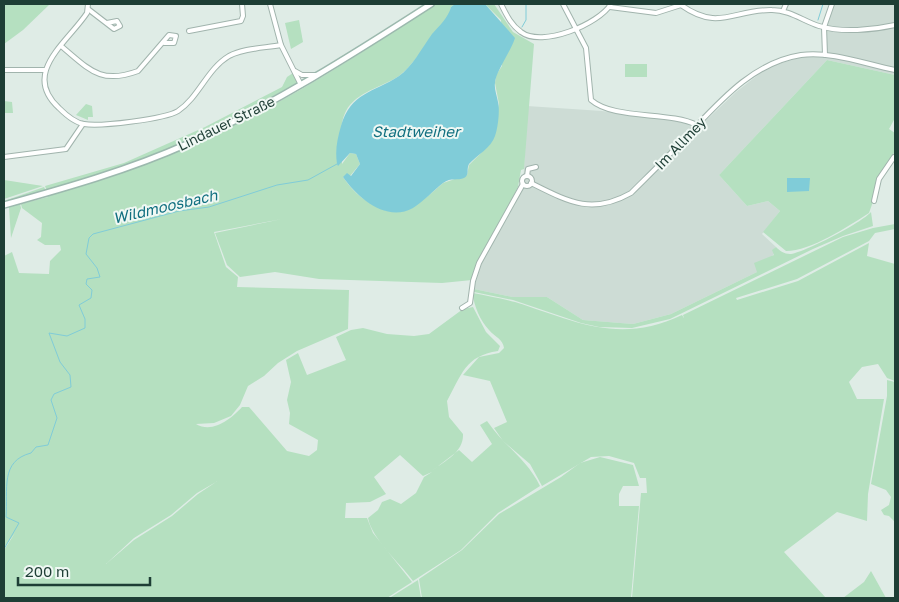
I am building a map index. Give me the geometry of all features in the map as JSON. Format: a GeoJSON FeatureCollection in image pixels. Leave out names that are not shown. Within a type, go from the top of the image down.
{"type":"FeatureCollection","features":[{"type":"Feature","properties":{"kind":"main road","name":"Lindauer Straße"},"geometry":{"type":"LineString","coordinates":[[4,205],[113,172],[186,144],[254,112],[327,70],[431,4]]}},
{"type":"Feature","properties":{"kind":"street"},"geometry":{"type":"LineString","coordinates":[[189,31],[241,21],[243,16],[242,4]]}},
{"type":"Feature","properties":{"kind":"street"},"geometry":{"type":"LineString","coordinates":[[270,4],[281,45],[301,85]]}},
{"type":"Feature","properties":{"kind":"street"},"geometry":{"type":"LineString","coordinates":[[501,4],[510,22],[521,32],[534,38],[547,38],[577,28],[611,5],[656,13],[681,4],[708,19],[771,10],[783,11],[824,27],[864,30],[895,25]]}},
{"type":"Feature","properties":{"kind":"street"},"geometry":{"type":"LineString","coordinates":[[563,4],[586,48],[591,100],[597,105],[608,109],[679,120],[698,125]]}},
{"type":"Feature","properties":{"kind":"street"},"geometry":{"type":"LineString","coordinates":[[770,4],[771,10]]}},
{"type":"Feature","properties":{"kind":"street"},"geometry":{"type":"LineString","coordinates":[[783,11],[786,4]]}},
{"type":"Feature","properties":{"kind":"street"},"geometry":{"type":"LineString","coordinates":[[825,55],[824,27],[832,4]]}},
{"type":"Feature","properties":{"kind":"street"},"geometry":{"type":"LineString","coordinates":[[107,23],[88,6],[45,70],[47,92],[54,104],[64,114],[83,124],[168,115],[187,103],[216,68],[231,55],[281,45]]}},
{"type":"Feature","properties":{"kind":"street"},"geometry":{"type":"LineString","coordinates":[[62,46],[94,72],[109,76],[138,72],[164,43]]}},
{"type":"Feature","properties":{"kind":"street","name":"Im Allmey"},"geometry":{"type":"LineString","coordinates":[[524,184],[528,186],[531,184],[580,205],[604,205],[618,201],[631,193],[735,88],[768,65],[802,55],[825,55],[895,70]]}},
{"type":"Feature","properties":{"kind":"street"},"geometry":{"type":"LineString","coordinates":[[4,70],[45,70]]}},
{"type":"Feature","properties":{"kind":"street"},"geometry":{"type":"LineString","coordinates":[[293,70],[302,75],[318,75]]}},
{"type":"Feature","properties":{"kind":"street"},"geometry":{"type":"LineString","coordinates":[[4,157],[66,149],[83,124]]}},
{"type":"Feature","properties":{"kind":"street"},"geometry":{"type":"LineString","coordinates":[[874,201],[879,179],[895,156]]}},
{"type":"Feature","properties":{"kind":"street"},"geometry":{"type":"LineString","coordinates":[[462,308],[470,303],[473,281],[479,263],[524,184],[523,178],[527,176],[528,169],[536,167]]}},
{"type":"Feature","properties":{"kind":"street"},"geometry":{"type":"LineString","coordinates":[[527,176],[532,179],[531,184]]}},
{"type":"Feature","properties":{"kind":"shaded area"},"geometry":{"type":"Polygon","coordinates":[[[831,4],[895,4],[895,75],[827,60],[719,175],[747,206],[768,201],[780,211],[762,234],[776,247],[773,250],[774,254],[757,272],[671,314],[633,324],[583,320],[547,297],[513,297],[474,289],[480,263],[523,188],[527,106],[602,111],[690,123],[698,128],[736,92],[768,67],[802,57],[827,57],[822,29],[831,4]]]}},
{"type":"Feature","properties":{"kind":"green space"},"geometry":{"type":"Polygon","coordinates":[[[4,4],[50,4],[23,30],[4,44],[4,4]]]}},
{"type":"Feature","properties":{"kind":"green space"},"geometry":{"type":"Polygon","coordinates":[[[436,4],[455,4],[451,7],[448,17],[417,57],[399,76],[363,94],[350,104],[346,111],[341,130],[342,164],[350,153],[356,154],[360,164],[350,176],[343,177],[362,198],[387,211],[427,197],[443,183],[467,175],[469,165],[488,146],[499,104],[495,83],[496,75],[502,66],[501,20],[485,4],[494,4],[513,32],[534,44],[524,169],[521,170],[518,187],[472,280],[442,283],[319,279],[275,272],[240,277],[227,265],[215,233],[282,219],[214,232],[226,267],[238,277],[237,287],[349,290],[348,329],[297,351],[278,363],[264,376],[248,386],[240,405],[231,416],[214,423],[196,424],[202,427],[215,426],[228,420],[242,407],[249,407],[287,451],[309,456],[317,450],[318,440],[289,424],[290,413],[287,400],[291,382],[286,360],[298,353],[307,375],[346,360],[336,337],[351,330],[363,328],[387,334],[414,336],[429,334],[463,309],[473,307],[486,332],[500,346],[498,351],[487,353],[471,362],[461,375],[447,401],[449,417],[463,434],[460,446],[455,453],[459,450],[472,462],[492,444],[480,425],[487,421],[522,460],[540,486],[498,513],[461,550],[413,581],[375,534],[368,518],[378,510],[382,502],[390,499],[401,504],[416,493],[424,477],[432,472],[423,476],[400,455],[374,477],[386,494],[370,502],[346,503],[345,518],[367,518],[373,533],[412,582],[387,598],[4,598],[4,550],[15,533],[4,548],[4,256],[12,252],[19,273],[49,274],[50,261],[61,250],[60,245],[45,245],[37,240],[41,237],[42,223],[22,208],[21,204],[48,197],[47,195],[117,172],[220,132],[315,81],[436,4]],[[216,482],[197,493],[171,515],[134,538],[106,564],[134,540],[172,516],[198,494],[216,482]]]}},
{"type":"Feature","properties":{"kind":"green space"},"geometry":{"type":"Polygon","coordinates":[[[299,20],[303,42],[291,49],[285,23],[299,20]]]}},
{"type":"Feature","properties":{"kind":"green space"},"geometry":{"type":"Polygon","coordinates":[[[827,60],[895,75],[895,118],[889,129],[895,133],[895,151],[884,170],[869,213],[817,243],[796,250],[786,251],[763,232],[780,211],[768,201],[747,206],[719,175],[827,60]]]}},
{"type":"Feature","properties":{"kind":"green space"},"geometry":{"type":"Polygon","coordinates":[[[625,64],[647,64],[647,77],[625,77],[625,64]]]}},
{"type":"Feature","properties":{"kind":"green space"},"geometry":{"type":"Polygon","coordinates":[[[293,73],[298,83],[185,142],[112,170],[47,191],[45,186],[124,163],[205,127],[282,87],[287,77],[293,73]]]}},
{"type":"Feature","properties":{"kind":"green space"},"geometry":{"type":"Polygon","coordinates":[[[4,101],[12,102],[13,113],[4,113],[4,101]]]}},
{"type":"Feature","properties":{"kind":"green space"},"geometry":{"type":"Polygon","coordinates":[[[86,104],[92,106],[93,117],[88,117],[88,120],[76,115],[86,104]]]}},
{"type":"Feature","properties":{"kind":"green space"},"geometry":{"type":"Polygon","coordinates":[[[4,180],[43,186],[4,199],[4,180]]]}},
{"type":"Feature","properties":{"kind":"green space"},"geometry":{"type":"Polygon","coordinates":[[[44,187],[46,191],[4,203],[4,201],[44,187]]]}},
{"type":"Feature","properties":{"kind":"green space"},"geometry":{"type":"Polygon","coordinates":[[[20,204],[21,208],[11,238],[9,207],[20,204]]]}},
{"type":"Feature","properties":{"kind":"green space"},"geometry":{"type":"Polygon","coordinates":[[[871,212],[873,226],[813,249],[670,319],[632,328],[599,327],[581,323],[513,300],[474,292],[474,289],[513,297],[547,297],[583,320],[633,324],[671,314],[757,272],[754,263],[774,255],[772,250],[776,247],[786,253],[797,253],[845,230],[871,212]]]}},
{"type":"Feature","properties":{"kind":"green space"},"geometry":{"type":"Polygon","coordinates":[[[895,224],[895,229],[875,233],[869,241],[797,279],[736,298],[737,300],[798,281],[869,243],[867,256],[895,264],[895,381],[887,378],[878,364],[862,367],[849,382],[857,399],[884,399],[868,494],[867,521],[837,512],[784,552],[826,598],[632,598],[641,493],[647,493],[646,478],[640,478],[634,463],[609,456],[591,457],[542,486],[530,464],[503,441],[494,428],[507,422],[490,381],[463,375],[479,357],[499,353],[504,348],[500,340],[486,327],[480,318],[474,303],[473,293],[515,302],[597,327],[617,329],[638,328],[659,324],[682,315],[684,318],[683,315],[843,237],[895,224]]]}},
{"type":"Feature","properties":{"kind":"green space"},"geometry":{"type":"Polygon","coordinates":[[[887,380],[895,382],[895,522],[889,516],[884,515],[881,510],[889,505],[891,497],[886,490],[871,484],[887,396],[887,380]]]}},
{"type":"Feature","properties":{"kind":"green space"},"geometry":{"type":"Polygon","coordinates":[[[600,457],[633,465],[639,486],[623,486],[619,494],[619,506],[639,506],[631,598],[422,598],[419,579],[462,550],[499,514],[561,477],[580,463],[600,457]]]}},
{"type":"Feature","properties":{"kind":"green space"},"geometry":{"type":"Polygon","coordinates":[[[871,571],[886,598],[843,598],[864,582],[871,571]]]}},
{"type":"Feature","properties":{"kind":"green space"},"geometry":{"type":"Polygon","coordinates":[[[418,580],[421,598],[389,598],[391,597],[418,580]]]}},
{"type":"Feature","properties":{"kind":"water","name":"Stadtweiher"},"geometry":{"type":"Polygon","coordinates":[[[455,4],[485,4],[515,38],[496,79],[495,88],[499,110],[495,136],[487,148],[469,164],[467,175],[464,178],[446,181],[413,208],[403,212],[383,210],[364,200],[343,177],[347,173],[351,176],[360,164],[356,154],[350,153],[338,166],[337,164],[337,140],[341,126],[345,115],[357,100],[399,76],[408,68],[455,4]]]}},
{"type":"Feature","properties":{"kind":"water"},"geometry":{"type":"Polygon","coordinates":[[[787,178],[810,178],[809,191],[787,192],[787,178]]]}},
{"type":"Feature","properties":{"kind":"waterway"},"geometry":{"type":"LineString","coordinates":[[522,27],[526,20],[526,4]]}},
{"type":"Feature","properties":{"kind":"waterway"},"geometry":{"type":"LineString","coordinates":[[818,20],[823,4]]}},
{"type":"Feature","properties":{"kind":"waterway","name":"Wildmoosbach"},"geometry":{"type":"LineString","coordinates":[[4,549],[19,523],[6,517],[10,469],[14,462],[31,453],[36,447],[48,445],[57,418],[51,400],[54,394],[71,387],[70,375],[60,362],[49,333],[67,336],[85,328],[85,319],[79,305],[91,298],[92,290],[86,284],[87,279],[100,277],[97,268],[86,254],[89,238],[93,234],[179,211],[209,207],[277,185],[308,180],[337,164]]}}]}
